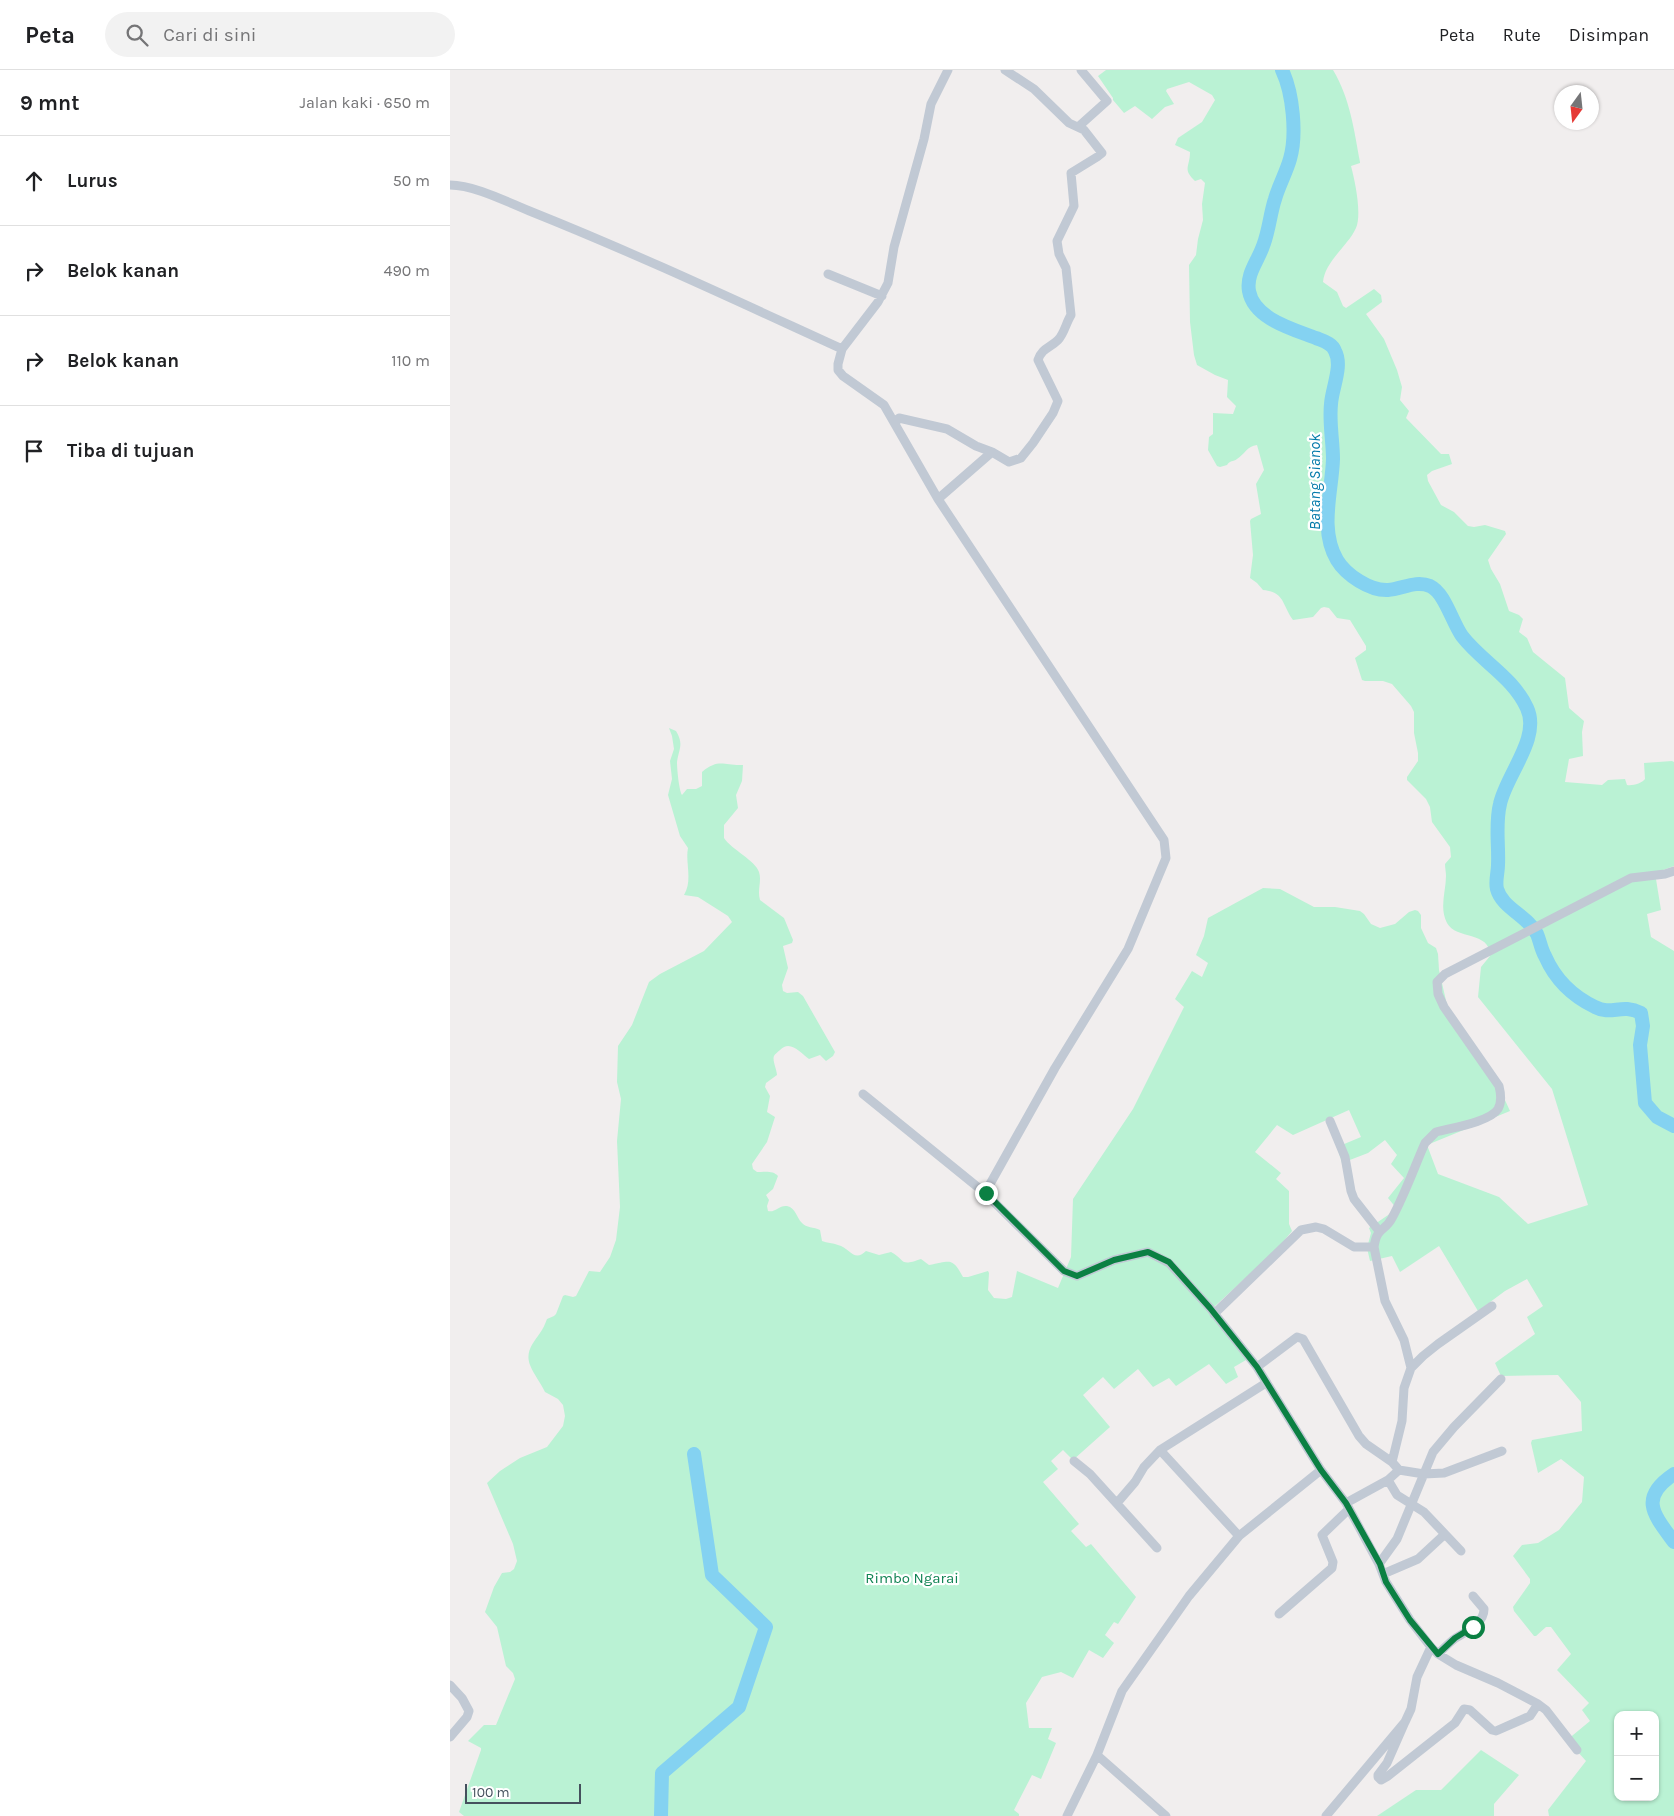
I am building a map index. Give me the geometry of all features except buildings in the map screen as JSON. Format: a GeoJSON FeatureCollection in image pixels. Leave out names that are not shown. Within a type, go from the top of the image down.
{"type":"FeatureCollection","features":[{"type":"Feature","properties":{"kind":"street"},"geometry":{"type":"LineString","coordinates":[[947,70],[931,104],[924,139],[894,246],[888,283],[878,302],[842,349],[838,370],[843,376],[884,405],[938,499],[1164,840],[1166,858],[1128,949],[1055,1068],[986,1193]]}},
{"type":"Feature","properties":{"kind":"street"},"geometry":{"type":"LineString","coordinates":[[895,422],[900,418],[947,429],[1009,462],[1021,458],[1053,413],[1058,401],[1038,360],[1042,351],[1058,341],[1071,315],[1066,268],[1059,254],[1057,241],[1074,206],[1071,172],[1102,153],[1090,136],[1069,123],[1034,89],[1005,70]]}},
{"type":"Feature","properties":{"kind":"street"},"geometry":{"type":"LineString","coordinates":[[1078,127],[1107,101],[1081,70]]}},
{"type":"Feature","properties":{"kind":"street"},"geometry":{"type":"LineString","coordinates":[[450,185],[458,185],[484,193],[591,235],[842,349]]}},
{"type":"Feature","properties":{"kind":"street"},"geometry":{"type":"LineString","coordinates":[[828,274],[882,296]]}},
{"type":"Feature","properties":{"kind":"street"},"geometry":{"type":"LineString","coordinates":[[938,499],[992,452]]}},
{"type":"Feature","properties":{"kind":"street"},"geometry":{"type":"LineString","coordinates":[[1411,1368],[1404,1340],[1385,1301],[1374,1247],[1378,1231],[1391,1220],[1430,1136],[1436,1132],[1489,1117],[1498,1110],[1502,1098],[1499,1086],[1444,1007],[1438,994],[1438,982],[1445,974],[1631,878],[1665,874],[1674,871]]}},
{"type":"Feature","properties":{"kind":"street"},"geometry":{"type":"LineString","coordinates":[[863,1094],[986,1193],[1064,1271],[1077,1276],[1114,1260],[1148,1252],[1169,1262],[1257,1367],[1321,1470],[1347,1506],[1380,1564],[1386,1582],[1410,1620],[1434,1650],[1456,1665],[1498,1682],[1538,1704],[1546,1710],[1577,1750]]}},
{"type":"Feature","properties":{"kind":"street"},"geometry":{"type":"LineString","coordinates":[[1330,1121],[1347,1163],[1352,1194],[1378,1231]]}},
{"type":"Feature","properties":{"kind":"street"},"geometry":{"type":"LineString","coordinates":[[1214,1314],[1300,1230],[1316,1227],[1324,1229],[1354,1247],[1374,1247]]}},
{"type":"Feature","properties":{"kind":"street"},"geometry":{"type":"LineString","coordinates":[[1392,1462],[1402,1421],[1404,1388],[1411,1368],[1438,1344],[1492,1306]]}},
{"type":"Feature","properties":{"kind":"street"},"geometry":{"type":"LineString","coordinates":[[1257,1367],[1297,1337],[1302,1339],[1358,1436],[1392,1462],[1399,1470],[1424,1474],[1444,1473],[1502,1451]]}},
{"type":"Feature","properties":{"kind":"street"},"geometry":{"type":"LineString","coordinates":[[1380,1564],[1397,1539],[1433,1452],[1454,1427],[1501,1379]]}},
{"type":"Feature","properties":{"kind":"street"},"geometry":{"type":"LineString","coordinates":[[1117,1503],[1135,1482],[1144,1467],[1160,1450],[1266,1383]]}},
{"type":"Feature","properties":{"kind":"street"},"geometry":{"type":"LineString","coordinates":[[1160,1450],[1239,1536]]}},
{"type":"Feature","properties":{"kind":"street"},"geometry":{"type":"LineString","coordinates":[[1074,1461],[1090,1474],[1157,1548]]}},
{"type":"Feature","properties":{"kind":"street"},"geometry":{"type":"LineString","coordinates":[[1067,1816],[1097,1755],[1122,1692],[1189,1596],[1239,1536],[1321,1470]]}},
{"type":"Feature","properties":{"kind":"street"},"geometry":{"type":"LineString","coordinates":[[1278,1614],[1332,1568],[1333,1562],[1322,1535],[1347,1506],[1388,1480],[1399,1470]]}},
{"type":"Feature","properties":{"kind":"street"},"geometry":{"type":"LineString","coordinates":[[1388,1480],[1397,1495],[1424,1512],[1461,1551]]}},
{"type":"Feature","properties":{"kind":"street"},"geometry":{"type":"LineString","coordinates":[[1383,1574],[1418,1559],[1445,1534]]}},
{"type":"Feature","properties":{"kind":"street"},"geometry":{"type":"LineString","coordinates":[[1378,1775],[1387,1763],[1411,1710],[1417,1677],[1434,1650],[1473,1627],[1483,1617],[1484,1609],[1473,1596]]}},
{"type":"Feature","properties":{"kind":"street"},"geometry":{"type":"LineString","coordinates":[[450,1685],[462,1698],[469,1711],[467,1717],[450,1737]]}},
{"type":"Feature","properties":{"kind":"street"},"geometry":{"type":"LineString","coordinates":[[1369,1766],[1381,1780],[1388,1776],[1455,1723],[1464,1709],[1470,1710],[1492,1730],[1496,1731],[1530,1716],[1538,1704]]}},
{"type":"Feature","properties":{"kind":"street"},"geometry":{"type":"LineString","coordinates":[[1326,1816],[1404,1722]]}},
{"type":"Feature","properties":{"kind":"street"},"geometry":{"type":"LineString","coordinates":[[1097,1755],[1166,1816]]}},
{"type":"Feature","properties":{"kind":"green space","name":"Rimbo Ngarai"},"geometry":{"type":"Polygon","coordinates":[[[1106,70],[1333,70],[1344,92],[1360,162],[1351,166],[1356,189],[1358,222],[1348,241],[1332,260],[1323,282],[1337,292],[1343,306],[1346,308],[1374,289],[1381,295],[1382,302],[1366,314],[1384,339],[1397,370],[1402,387],[1400,400],[1409,411],[1406,418],[1441,454],[1449,454],[1452,464],[1432,471],[1427,475],[1428,481],[1441,505],[1454,512],[1468,526],[1485,525],[1505,531],[1506,534],[1488,560],[1491,569],[1500,584],[1509,611],[1523,619],[1519,632],[1527,638],[1533,652],[1565,678],[1569,708],[1584,721],[1582,732],[1583,756],[1569,759],[1565,782],[1602,785],[1608,780],[1625,779],[1627,785],[1635,785],[1645,779],[1644,763],[1674,762],[1674,866],[1655,873],[1661,910],[1647,914],[1651,937],[1674,951],[1674,1816],[1549,1816],[1548,1810],[1586,1761],[1567,1740],[1590,1721],[1582,1710],[1589,1703],[1557,1670],[1571,1654],[1551,1627],[1546,1627],[1534,1636],[1514,1611],[1513,1607],[1530,1583],[1530,1579],[1513,1556],[1522,1545],[1538,1543],[1559,1530],[1582,1502],[1584,1477],[1561,1459],[1538,1473],[1531,1443],[1532,1440],[1582,1431],[1581,1402],[1558,1375],[1501,1376],[1495,1363],[1535,1334],[1527,1317],[1543,1306],[1527,1279],[1505,1291],[1478,1311],[1439,1246],[1400,1272],[1392,1256],[1370,1261],[1367,1248],[1371,1233],[1369,1228],[1397,1209],[1388,1198],[1404,1178],[1391,1164],[1397,1155],[1385,1140],[1368,1153],[1342,1163],[1337,1147],[1361,1137],[1349,1110],[1293,1135],[1277,1125],[1255,1152],[1281,1173],[1276,1179],[1289,1191],[1289,1224],[1292,1231],[1278,1248],[1214,1307],[1218,1323],[1246,1360],[1234,1367],[1238,1377],[1226,1384],[1209,1364],[1176,1386],[1169,1378],[1153,1387],[1138,1369],[1114,1389],[1103,1377],[1083,1395],[1110,1427],[1073,1460],[1063,1450],[1051,1461],[1058,1469],[1043,1482],[1079,1524],[1071,1531],[1086,1547],[1091,1544],[1136,1597],[1118,1624],[1114,1622],[1105,1635],[1114,1643],[1103,1658],[1089,1650],[1073,1678],[1061,1672],[1042,1677],[1026,1703],[1029,1728],[1052,1728],[1048,1739],[1056,1743],[1041,1779],[1032,1775],[1014,1810],[1019,1816],[464,1816],[459,1812],[481,1750],[481,1748],[468,1741],[484,1725],[496,1725],[515,1679],[513,1673],[506,1666],[497,1627],[485,1612],[494,1587],[502,1573],[510,1572],[514,1569],[517,1561],[513,1544],[487,1483],[500,1471],[520,1458],[547,1447],[563,1426],[565,1416],[563,1405],[558,1399],[545,1392],[532,1369],[528,1356],[530,1348],[547,1319],[556,1314],[563,1296],[576,1296],[589,1271],[600,1272],[610,1257],[616,1240],[620,1207],[617,1141],[621,1099],[617,1082],[618,1046],[632,1025],[649,982],[660,974],[704,951],[732,922],[728,916],[698,897],[684,895],[688,883],[688,848],[680,836],[668,795],[672,779],[670,761],[674,749],[669,728],[676,731],[680,740],[677,765],[682,795],[687,789],[696,789],[702,786],[702,772],[713,765],[743,765],[742,781],[736,795],[738,808],[724,825],[724,838],[757,868],[760,875],[760,900],[784,918],[793,940],[792,943],[783,946],[788,968],[782,985],[783,991],[787,993],[798,992],[803,996],[835,1052],[826,1061],[820,1055],[809,1059],[791,1046],[784,1047],[775,1055],[777,1075],[766,1083],[765,1087],[770,1096],[767,1112],[775,1117],[767,1142],[752,1164],[753,1169],[757,1172],[771,1172],[778,1176],[773,1189],[766,1195],[769,1200],[768,1211],[784,1206],[790,1207],[804,1225],[820,1230],[822,1241],[836,1244],[858,1256],[866,1251],[879,1255],[891,1252],[903,1262],[921,1259],[929,1265],[950,1262],[956,1266],[963,1277],[988,1271],[988,1290],[994,1298],[1006,1299],[1012,1297],[1017,1271],[1058,1288],[1071,1257],[1073,1199],[1133,1109],[1184,1007],[1175,999],[1192,971],[1202,977],[1208,963],[1196,955],[1204,936],[1208,918],[1263,888],[1280,889],[1314,907],[1335,907],[1360,911],[1371,924],[1380,928],[1395,924],[1409,912],[1418,911],[1421,915],[1421,928],[1428,943],[1436,948],[1438,954],[1439,970],[1447,1005],[1493,1074],[1510,1111],[1427,1145],[1438,1174],[1499,1197],[1528,1224],[1588,1205],[1552,1089],[1478,997],[1481,967],[1490,956],[1489,948],[1479,939],[1458,932],[1447,923],[1443,905],[1446,876],[1445,864],[1451,857],[1450,847],[1432,822],[1430,807],[1426,799],[1407,780],[1407,777],[1418,761],[1414,733],[1414,712],[1411,706],[1392,684],[1383,681],[1362,680],[1355,658],[1366,650],[1366,646],[1350,620],[1337,618],[1329,608],[1324,607],[1313,617],[1293,620],[1279,596],[1270,591],[1263,590],[1250,578],[1253,555],[1250,521],[1261,514],[1256,484],[1264,470],[1257,445],[1246,450],[1236,460],[1220,467],[1217,466],[1208,450],[1209,437],[1213,434],[1213,413],[1233,414],[1236,406],[1227,397],[1228,380],[1197,365],[1194,355],[1190,322],[1189,265],[1196,255],[1203,220],[1202,204],[1205,183],[1201,179],[1195,181],[1189,174],[1190,152],[1175,145],[1178,138],[1202,122],[1215,100],[1212,95],[1189,82],[1167,89],[1166,91],[1174,104],[1165,107],[1152,119],[1135,106],[1124,113],[1098,76],[1106,70]]]}},
{"type":"Feature","properties":{"kind":"green space"},"geometry":{"type":"Polygon","coordinates":[[[1481,1750],[1519,1775],[1494,1804],[1494,1816],[1377,1816],[1416,1790],[1441,1790],[1481,1750]]]}},
{"type":"Feature","properties":{"kind":"waterway","name":"Batang Sianok"},"geometry":{"type":"LineString","coordinates":[[1282,70],[1289,90],[1293,114],[1292,149],[1273,205],[1265,240],[1249,279],[1249,291],[1252,301],[1266,316],[1286,327],[1327,343],[1334,348],[1337,357],[1338,370],[1331,411],[1333,459],[1328,510],[1329,536],[1332,548],[1341,566],[1366,585],[1381,590],[1414,584],[1430,586],[1444,601],[1462,636],[1506,678],[1521,697],[1527,708],[1530,732],[1500,804],[1497,827],[1497,889],[1504,902],[1533,928],[1549,964],[1565,986],[1579,998],[1595,1007],[1607,1010],[1628,1009],[1641,1013],[1643,1026],[1640,1045],[1645,1103],[1657,1117],[1674,1126]]}},
{"type":"Feature","properties":{"kind":"waterway"},"geometry":{"type":"LineString","coordinates":[[661,1816],[662,1773],[739,1707],[766,1627],[712,1575],[694,1454]]}},
{"type":"Feature","properties":{"kind":"waterway","name":"Batang Sianok"},"geometry":{"type":"LineString","coordinates":[[1674,1474],[1656,1491],[1653,1499],[1656,1515],[1674,1542]]}},
{"type":"Feature","properties":{"kind":"route"},"geometry":{"type":"LineString","coordinates":[[986,1193],[1064,1271],[1077,1276],[1114,1260],[1148,1252],[1169,1262],[1210,1308],[1257,1367],[1321,1470],[1346,1503],[1380,1564],[1386,1582],[1410,1620],[1431,1647],[1438,1654],[1455,1638],[1473,1627]]}}]}
